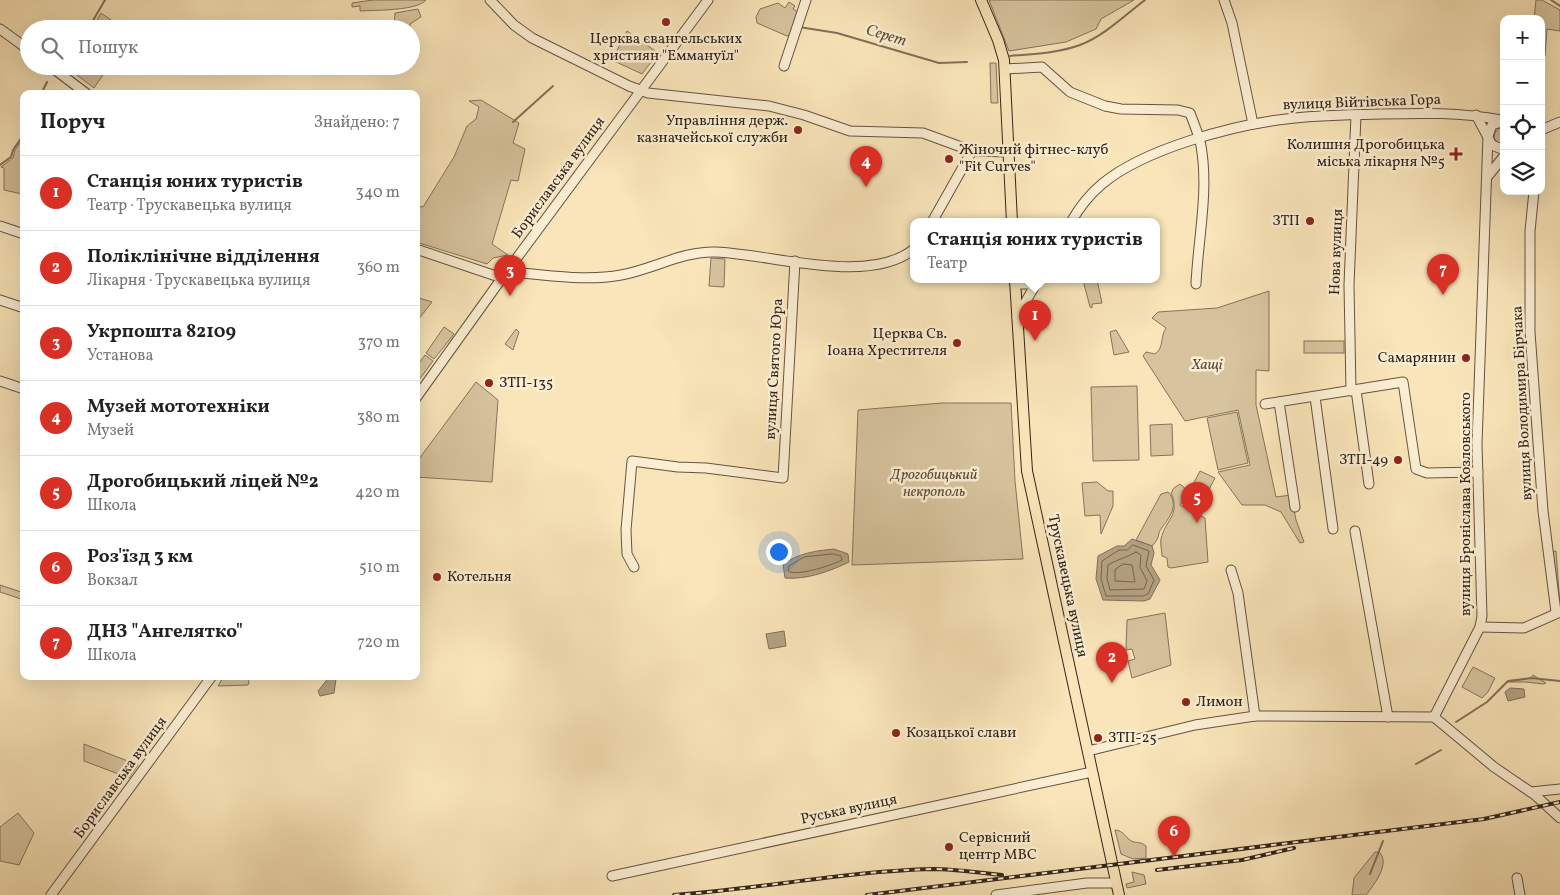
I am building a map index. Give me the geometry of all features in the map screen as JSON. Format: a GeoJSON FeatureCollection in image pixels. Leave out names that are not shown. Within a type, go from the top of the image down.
{"type":"FeatureCollection","features":[{"type":"Feature","properties":{"kind":"main road"},"geometry":{"type":"LineString","coordinates":[[981,0],[1004,60],[1012,218]]}},
{"type":"Feature","properties":{"kind":"main road","name":"Трускавецька вулиця"},"geometry":{"type":"LineString","coordinates":[[1015,283],[1027,471],[1119,895]]}},
{"type":"Feature","properties":{"kind":"street"},"geometry":{"type":"LineString","coordinates":[[490,0],[514,25],[526,34],[640,91],[667,97],[769,106],[804,115],[850,131],[923,134],[972,151],[1009,152]]}},
{"type":"Feature","properties":{"kind":"street","name":"Бориславська вулиця"},"geometry":{"type":"LineString","coordinates":[[420,392],[504,275],[708,0]]}},
{"type":"Feature","properties":{"kind":"street"},"geometry":{"type":"LineString","coordinates":[[784,66],[806,0]]}},
{"type":"Feature","properties":{"kind":"street"},"geometry":{"type":"LineString","coordinates":[[1224,0],[1231,21],[1253,124]]}},
{"type":"Feature","properties":{"kind":"street"},"geometry":{"type":"LineString","coordinates":[[0,29],[20,43]]}},
{"type":"Feature","properties":{"kind":"street"},"geometry":{"type":"LineString","coordinates":[[1004,60],[1042,67],[1070,92],[1105,106],[1133,110],[1178,110],[1190,113],[1199,139],[1203,193],[1196,284]]}},
{"type":"Feature","properties":{"kind":"street"},"geometry":{"type":"LineString","coordinates":[[62,75],[82,90]]}},
{"type":"Feature","properties":{"kind":"street","name":"вулиця Війтівська Гора"},"geometry":{"type":"LineString","coordinates":[[1074,218],[1089,197],[1109,179],[1162,152],[1199,139],[1253,124],[1294,118],[1356,114],[1435,113],[1476,115],[1500,120]]}},
{"type":"Feature","properties":{"kind":"street","name":"Нова вулиця"},"geometry":{"type":"LineString","coordinates":[[1356,114],[1350,336],[1353,390],[1369,484]]}},
{"type":"Feature","properties":{"kind":"street"},"geometry":{"type":"LineString","coordinates":[[1476,115],[1488,140],[1495,148],[1500,149]]}},
{"type":"Feature","properties":{"kind":"street"},"geometry":{"type":"LineString","coordinates":[[1488,140],[1488,133],[1492,125],[1500,122]]}},
{"type":"Feature","properties":{"kind":"street"},"geometry":{"type":"LineString","coordinates":[[1545,128],[1557,123]]}},
{"type":"Feature","properties":{"kind":"street","name":"вулиця Броніслава Козловського"},"geometry":{"type":"LineString","coordinates":[[1434,717],[1480,627],[1482,598],[1478,472],[1479,393],[1488,140]]}},
{"type":"Feature","properties":{"kind":"street"},"geometry":{"type":"LineString","coordinates":[[934,218],[972,151]]}},
{"type":"Feature","properties":{"kind":"street"},"geometry":{"type":"LineString","coordinates":[[1488,176],[1500,161]]}},
{"type":"Feature","properties":{"kind":"street","name":"вулиця Володимира Бірчака"},"geometry":{"type":"LineString","coordinates":[[1534,195],[1530,232],[1530,332],[1543,511],[1558,612]]}},
{"type":"Feature","properties":{"kind":"street"},"geometry":{"type":"LineString","coordinates":[[0,226],[20,233]]}},
{"type":"Feature","properties":{"kind":"street"},"geometry":{"type":"LineString","coordinates":[[420,250],[504,275],[565,277],[603,277],[638,271],[681,255],[707,252],[844,266],[875,265],[896,260],[910,251]]}},
{"type":"Feature","properties":{"kind":"street","name":"вулиця Святого Юра"},"geometry":{"type":"LineString","coordinates":[[634,567],[627,554],[626,530],[632,461],[678,468],[706,468],[782,478],[795,261]]}},
{"type":"Feature","properties":{"kind":"street"},"geometry":{"type":"LineString","coordinates":[[1016,298],[1034,283]]}},
{"type":"Feature","properties":{"kind":"street"},"geometry":{"type":"LineString","coordinates":[[1017,318],[1035,283]]}},
{"type":"Feature","properties":{"kind":"street"},"geometry":{"type":"LineString","coordinates":[[0,300],[20,307]]}},
{"type":"Feature","properties":{"kind":"street"},"geometry":{"type":"LineString","coordinates":[[0,381],[20,388]]}},
{"type":"Feature","properties":{"kind":"street"},"geometry":{"type":"LineString","coordinates":[[1265,404],[1402,382],[1414,465],[1418,472],[1478,472]]}},
{"type":"Feature","properties":{"kind":"street"},"geometry":{"type":"LineString","coordinates":[[1315,396],[1333,529]]}},
{"type":"Feature","properties":{"kind":"street"},"geometry":{"type":"LineString","coordinates":[[1279,402],[1295,507]]}},
{"type":"Feature","properties":{"kind":"street"},"geometry":{"type":"LineString","coordinates":[[1355,531],[1388,717]]}},
{"type":"Feature","properties":{"kind":"street"},"geometry":{"type":"LineString","coordinates":[[1232,570],[1238,593],[1255,716]]}},
{"type":"Feature","properties":{"kind":"street"},"geometry":{"type":"LineString","coordinates":[[1480,627],[1524,628],[1539,623],[1558,612]]}},
{"type":"Feature","properties":{"kind":"street","name":"Бориславська вулиця"},"geometry":{"type":"LineString","coordinates":[[51,895],[209,680]]}},
{"type":"Feature","properties":{"kind":"street"},"geometry":{"type":"LineString","coordinates":[[1088,751],[1195,725],[1255,716],[1434,717],[1494,767],[1531,792],[1560,818]]}},
{"type":"Feature","properties":{"kind":"street","name":"Руська вулиця"},"geometry":{"type":"LineString","coordinates":[[612,876],[1092,772]]}},
{"type":"Feature","properties":{"kind":"street"},"geometry":{"type":"LineString","coordinates":[[1531,792],[1560,789]]}},
{"type":"Feature","properties":{"kind":"street"},"geometry":{"type":"LineString","coordinates":[[1517,878],[1520,895]]}},
{"type":"Feature","properties":{"kind":"street"},"geometry":{"type":"LineString","coordinates":[[996,895],[1058,891],[1116,883]]}},
{"type":"Feature","properties":{"kind":"green space"},"geometry":{"type":"Polygon","coordinates":[[[373,0],[426,0],[421,4],[395,9],[360,11],[360,6],[352,7],[352,3],[373,0]]]}},
{"type":"Feature","properties":{"kind":"green space"},"geometry":{"type":"Polygon","coordinates":[[[989,0],[1134,0],[1101,19],[1096,29],[1066,42],[1009,51],[989,0]]]}},
{"type":"Feature","properties":{"kind":"green space"},"geometry":{"type":"Polygon","coordinates":[[[1536,0],[1542,0],[1560,10],[1560,31],[1547,29],[1545,56],[1545,15],[1534,15],[1536,0]]]}},
{"type":"Feature","properties":{"kind":"green space"},"geometry":{"type":"Polygon","coordinates":[[[789,2],[795,6],[793,9],[798,12],[790,35],[787,36],[757,23],[756,17],[760,9],[778,3],[785,8],[789,2]]]}},
{"type":"Feature","properties":{"kind":"green space"},"geometry":{"type":"Polygon","coordinates":[[[418,9],[421,17],[416,20],[395,20],[395,13],[418,9]]]}},
{"type":"Feature","properties":{"kind":"green space"},"geometry":{"type":"Polygon","coordinates":[[[101,13],[111,20],[97,20],[101,13]]]}},
{"type":"Feature","properties":{"kind":"green space"},"geometry":{"type":"Polygon","coordinates":[[[627,31],[658,53],[642,74],[612,60],[627,31]]]}},
{"type":"Feature","properties":{"kind":"green space"},"geometry":{"type":"Polygon","coordinates":[[[990,63],[996,63],[998,103],[991,103],[990,63]]]}},
{"type":"Feature","properties":{"kind":"green space"},"geometry":{"type":"Polygon","coordinates":[[[77,75],[103,75],[94,88],[77,75]]]}},
{"type":"Feature","properties":{"kind":"green space"},"geometry":{"type":"Polygon","coordinates":[[[481,100],[519,123],[513,143],[525,149],[518,181],[511,180],[492,244],[508,255],[493,258],[487,264],[420,243],[420,207],[423,207],[454,157],[467,126],[476,119],[479,107],[469,101],[481,100]]]}},
{"type":"Feature","properties":{"kind":"green space"},"geometry":{"type":"Polygon","coordinates":[[[1500,128],[1500,143],[1494,138],[1495,132],[1500,128]]]}},
{"type":"Feature","properties":{"kind":"green space"},"geometry":{"type":"Polygon","coordinates":[[[20,142],[20,194],[4,190],[4,168],[1,167],[13,158],[20,142]]]}},
{"type":"Feature","properties":{"kind":"green space"},"geometry":{"type":"Polygon","coordinates":[[[711,258],[725,259],[724,287],[709,286],[711,258]]]}},
{"type":"Feature","properties":{"kind":"green space"},"geometry":{"type":"Polygon","coordinates":[[[1084,283],[1098,283],[1102,303],[1092,304],[1092,308],[1090,307],[1084,283]]]}},
{"type":"Feature","properties":{"kind":"green space","name":"Хащі"},"geometry":{"type":"Polygon","coordinates":[[[1269,291],[1269,371],[1256,370],[1256,405],[1276,497],[1291,495],[1296,520],[1304,542],[1300,543],[1281,512],[1265,505],[1242,505],[1218,472],[1250,465],[1238,410],[1185,421],[1143,356],[1146,352],[1155,354],[1161,346],[1166,328],[1152,318],[1158,312],[1217,308],[1269,291]]]}},
{"type":"Feature","properties":{"kind":"green space"},"geometry":{"type":"Polygon","coordinates":[[[420,298],[432,302],[420,317],[420,298]]]}},
{"type":"Feature","properties":{"kind":"green space"},"geometry":{"type":"Polygon","coordinates":[[[444,327],[454,334],[434,359],[426,353],[444,327]]]}},
{"type":"Feature","properties":{"kind":"green space"},"geometry":{"type":"Polygon","coordinates":[[[516,329],[519,332],[513,350],[505,344],[516,329]]]}},
{"type":"Feature","properties":{"kind":"green space"},"geometry":{"type":"Polygon","coordinates":[[[1116,330],[1129,352],[1114,355],[1110,332],[1116,330]]]}},
{"type":"Feature","properties":{"kind":"green space"},"geometry":{"type":"Polygon","coordinates":[[[1304,341],[1344,341],[1344,353],[1304,353],[1304,341]]]}},
{"type":"Feature","properties":{"kind":"green space"},"geometry":{"type":"Polygon","coordinates":[[[425,355],[433,361],[420,379],[420,362],[425,355]]]}},
{"type":"Feature","properties":{"kind":"green space"},"geometry":{"type":"Polygon","coordinates":[[[476,382],[498,400],[492,482],[420,477],[420,458],[476,382]]]}},
{"type":"Feature","properties":{"kind":"green space"},"geometry":{"type":"Polygon","coordinates":[[[1137,386],[1139,460],[1093,461],[1091,387],[1137,386]]]}},
{"type":"Feature","properties":{"kind":"green space","name":"Дрогобицький некрополь"},"geometry":{"type":"Polygon","coordinates":[[[942,403],[1011,403],[1015,481],[1023,559],[852,565],[858,410],[942,403]]]}},
{"type":"Feature","properties":{"kind":"green space"},"geometry":{"type":"Polygon","coordinates":[[[1237,412],[1248,463],[1218,470],[1207,418],[1237,412]]]}},
{"type":"Feature","properties":{"kind":"green space"},"geometry":{"type":"Polygon","coordinates":[[[1172,424],[1173,455],[1151,456],[1150,425],[1172,424]]]}},
{"type":"Feature","properties":{"kind":"green space"},"geometry":{"type":"Polygon","coordinates":[[[1200,471],[1215,478],[1197,512],[1183,504],[1200,471]]]}},
{"type":"Feature","properties":{"kind":"green space"},"geometry":{"type":"Polygon","coordinates":[[[1097,482],[1108,491],[1113,491],[1113,506],[1101,534],[1100,515],[1085,516],[1082,483],[1097,482]]]}},
{"type":"Feature","properties":{"kind":"green space"},"geometry":{"type":"Polygon","coordinates":[[[1180,484],[1188,491],[1180,505],[1205,518],[1208,562],[1171,568],[1168,567],[1167,558],[1162,556],[1161,541],[1163,532],[1173,512],[1174,501],[1171,493],[1180,484]]]}},
{"type":"Feature","properties":{"kind":"green space"},"geometry":{"type":"Polygon","coordinates":[[[1168,492],[1173,502],[1173,507],[1157,540],[1152,546],[1136,540],[1161,494],[1168,492]]]}},
{"type":"Feature","properties":{"kind":"green space"},"geometry":{"type":"Polygon","coordinates":[[[1556,551],[1560,605],[1558,605],[1550,552],[1556,551]]]}},
{"type":"Feature","properties":{"kind":"green space"},"geometry":{"type":"Polygon","coordinates":[[[0,585],[20,592],[20,599],[0,592],[0,585]]]}},
{"type":"Feature","properties":{"kind":"green space"},"geometry":{"type":"Polygon","coordinates":[[[1165,613],[1171,665],[1132,678],[1128,661],[1135,659],[1132,649],[1126,650],[1127,620],[1165,613]]]}},
{"type":"Feature","properties":{"kind":"green space"},"geometry":{"type":"Polygon","coordinates":[[[1473,667],[1495,678],[1488,692],[1482,698],[1462,687],[1473,667]]]}},
{"type":"Feature","properties":{"kind":"green space"},"geometry":{"type":"Polygon","coordinates":[[[1533,675],[1546,683],[1506,682],[1531,678],[1533,675]]]}},
{"type":"Feature","properties":{"kind":"green space"},"geometry":{"type":"Polygon","coordinates":[[[222,680],[249,680],[248,685],[218,686],[222,680]]]}},
{"type":"Feature","properties":{"kind":"green space"},"geometry":{"type":"Polygon","coordinates":[[[84,744],[138,765],[129,778],[84,761],[84,744]]]}},
{"type":"Feature","properties":{"kind":"green space"},"geometry":{"type":"Polygon","coordinates":[[[18,813],[34,833],[19,865],[0,861],[0,827],[18,813]]]}},
{"type":"Feature","properties":{"kind":"green space"},"geometry":{"type":"Polygon","coordinates":[[[1115,830],[1121,832],[1131,841],[1146,846],[1146,858],[1133,859],[1121,854],[1115,830]]]}},
{"type":"Feature","properties":{"kind":"green space"},"geometry":{"type":"Polygon","coordinates":[[[1375,852],[1379,852],[1383,862],[1377,880],[1366,895],[1352,895],[1354,878],[1375,852]]]}},
{"type":"Feature","properties":{"kind":"green space"},"geometry":{"type":"Polygon","coordinates":[[[1132,872],[1144,875],[1146,884],[1127,888],[1126,884],[1134,882],[1132,872]]]}},
{"type":"Feature","properties":{"kind":"water"},"geometry":{"type":"Polygon","coordinates":[[[1132,539],[1152,546],[1154,553],[1151,565],[1160,580],[1150,599],[1144,601],[1103,600],[1096,579],[1098,556],[1117,546],[1124,546],[1132,539]]]}},
{"type":"Feature","properties":{"kind":"water"},"geometry":{"type":"Polygon","coordinates":[[[834,549],[848,554],[849,562],[818,574],[801,578],[785,578],[783,564],[789,560],[807,553],[834,549]]]}},
{"type":"Feature","properties":{"kind":"water"},"geometry":{"type":"Polygon","coordinates":[[[784,631],[786,646],[769,649],[766,634],[784,631]]]}},
{"type":"Feature","properties":{"kind":"water"},"geometry":{"type":"Polygon","coordinates":[[[327,680],[336,680],[334,693],[320,696],[318,691],[327,680]]]}},
{"type":"Feature","properties":{"kind":"water"},"geometry":{"type":"Polygon","coordinates":[[[1510,688],[1524,689],[1525,697],[1508,701],[1505,692],[1510,688]]]}},
{"type":"Feature","properties":{"kind":"waterway"},"geometry":{"type":"LineString","coordinates":[[93,20],[105,0]]}},
{"type":"Feature","properties":{"kind":"waterway","name":"Серет"},"geometry":{"type":"LineString","coordinates":[[1010,56],[1037,54],[1080,45],[1106,31],[1145,0]]}},
{"type":"Feature","properties":{"kind":"waterway","name":"Серет"},"geometry":{"type":"LineString","coordinates":[[1551,0],[1560,6]]}},
{"type":"Feature","properties":{"kind":"waterway","name":"Серет"},"geometry":{"type":"LineString","coordinates":[[799,27],[837,33],[939,63],[967,62]]}},
{"type":"Feature","properties":{"kind":"waterway"},"geometry":{"type":"LineString","coordinates":[[43,90],[47,82]]}},
{"type":"Feature","properties":{"kind":"waterway"},"geometry":{"type":"LineString","coordinates":[[513,122],[553,86]]}},
{"type":"Feature","properties":{"kind":"waterway"},"geometry":{"type":"LineString","coordinates":[[0,165],[11,157],[20,140]]}},
{"type":"Feature","properties":{"kind":"waterway"},"geometry":{"type":"LineString","coordinates":[[1456,722],[1487,702],[1508,681],[1531,678],[1560,681]]}},
{"type":"Feature","properties":{"kind":"waterway"},"geometry":{"type":"LineString","coordinates":[[1416,764],[1441,750]]}},
{"type":"Feature","properties":{"kind":"waterway"},"geometry":{"type":"LineString","coordinates":[[1370,874],[1383,841]]}},
{"type":"Feature","properties":{"kind":"railway"},"geometry":{"type":"LineString","coordinates":[[867,895],[1484,819],[1560,802]]}},
{"type":"Feature","properties":{"kind":"railway"},"geometry":{"type":"LineString","coordinates":[[1157,870],[1242,860],[1294,848]]}},
{"type":"Feature","properties":{"kind":"railway"},"geometry":{"type":"LineString","coordinates":[[674,895],[901,870],[942,869],[1002,875]]}},
{"type":"Feature","properties":{"kind":"place","name":"Церква євангельських християн \"Еммануїл\""},"geometry":{"type":"Point","coordinates":[666,22]}},
{"type":"Feature","properties":{"kind":"place","name":"Управління держ. казначейської служби"},"geometry":{"type":"Point","coordinates":[798,130]}},
{"type":"Feature","properties":{"kind":"place","name":"Колишня Дрогобицька міська лікарня №5"},"geometry":{"type":"Point","coordinates":[1456,154]}},
{"type":"Feature","properties":{"kind":"place","name":"Жіночий фітнес-клуб \"Fit Curves\""},"geometry":{"type":"Point","coordinates":[949,159]}},
{"type":"Feature","properties":{"kind":"place","name":"Музей мототехніки"},"geometry":{"type":"Point","coordinates":[866,187]}},
{"type":"Feature","properties":{"kind":"place","name":"ЗТП"},"geometry":{"type":"Point","coordinates":[1310,221]}},
{"type":"Feature","properties":{"kind":"place","name":"ДНЗ \"Ангелятко\""},"geometry":{"type":"Point","coordinates":[1443,295]}},
{"type":"Feature","properties":{"kind":"place","name":"Укрпошта 82109"},"geometry":{"type":"Point","coordinates":[510,296]}},
{"type":"Feature","properties":{"kind":"place","name":"Станція юних туристів"},"geometry":{"type":"Point","coordinates":[1035,341]}},
{"type":"Feature","properties":{"kind":"place","name":"Церква Св. Іоана Хрестителя"},"geometry":{"type":"Point","coordinates":[957,343]}},
{"type":"Feature","properties":{"kind":"place","name":"Самарянин"},"geometry":{"type":"Point","coordinates":[1466,358]}},
{"type":"Feature","properties":{"kind":"place","name":"ЗТП-135"},"geometry":{"type":"Point","coordinates":[489,383]}},
{"type":"Feature","properties":{"kind":"place","name":"ЗТП-49"},"geometry":{"type":"Point","coordinates":[1398,460]}},
{"type":"Feature","properties":{"kind":"place","name":"Дрогобицький ліцей №2"},"geometry":{"type":"Point","coordinates":[1197,523]}},
{"type":"Feature","properties":{"kind":"place","name":"Котельня"},"geometry":{"type":"Point","coordinates":[437,577]}},
{"type":"Feature","properties":{"kind":"place","name":"Поліклінічне відділення"},"geometry":{"type":"Point","coordinates":[1112,683]}},
{"type":"Feature","properties":{"kind":"place","name":"Лимон"},"geometry":{"type":"Point","coordinates":[1186,702]}},
{"type":"Feature","properties":{"kind":"place","name":"Козацької слави"},"geometry":{"type":"Point","coordinates":[896,733]}},
{"type":"Feature","properties":{"kind":"place","name":"ЗТП-25"},"geometry":{"type":"Point","coordinates":[1098,738]}},
{"type":"Feature","properties":{"kind":"place","name":"Сервісний центр МВС"},"geometry":{"type":"Point","coordinates":[949,847]}},
{"type":"Feature","properties":{"kind":"place","name":"Роз'їзд 3 км"},"geometry":{"type":"Point","coordinates":[1174,857]}}]}
